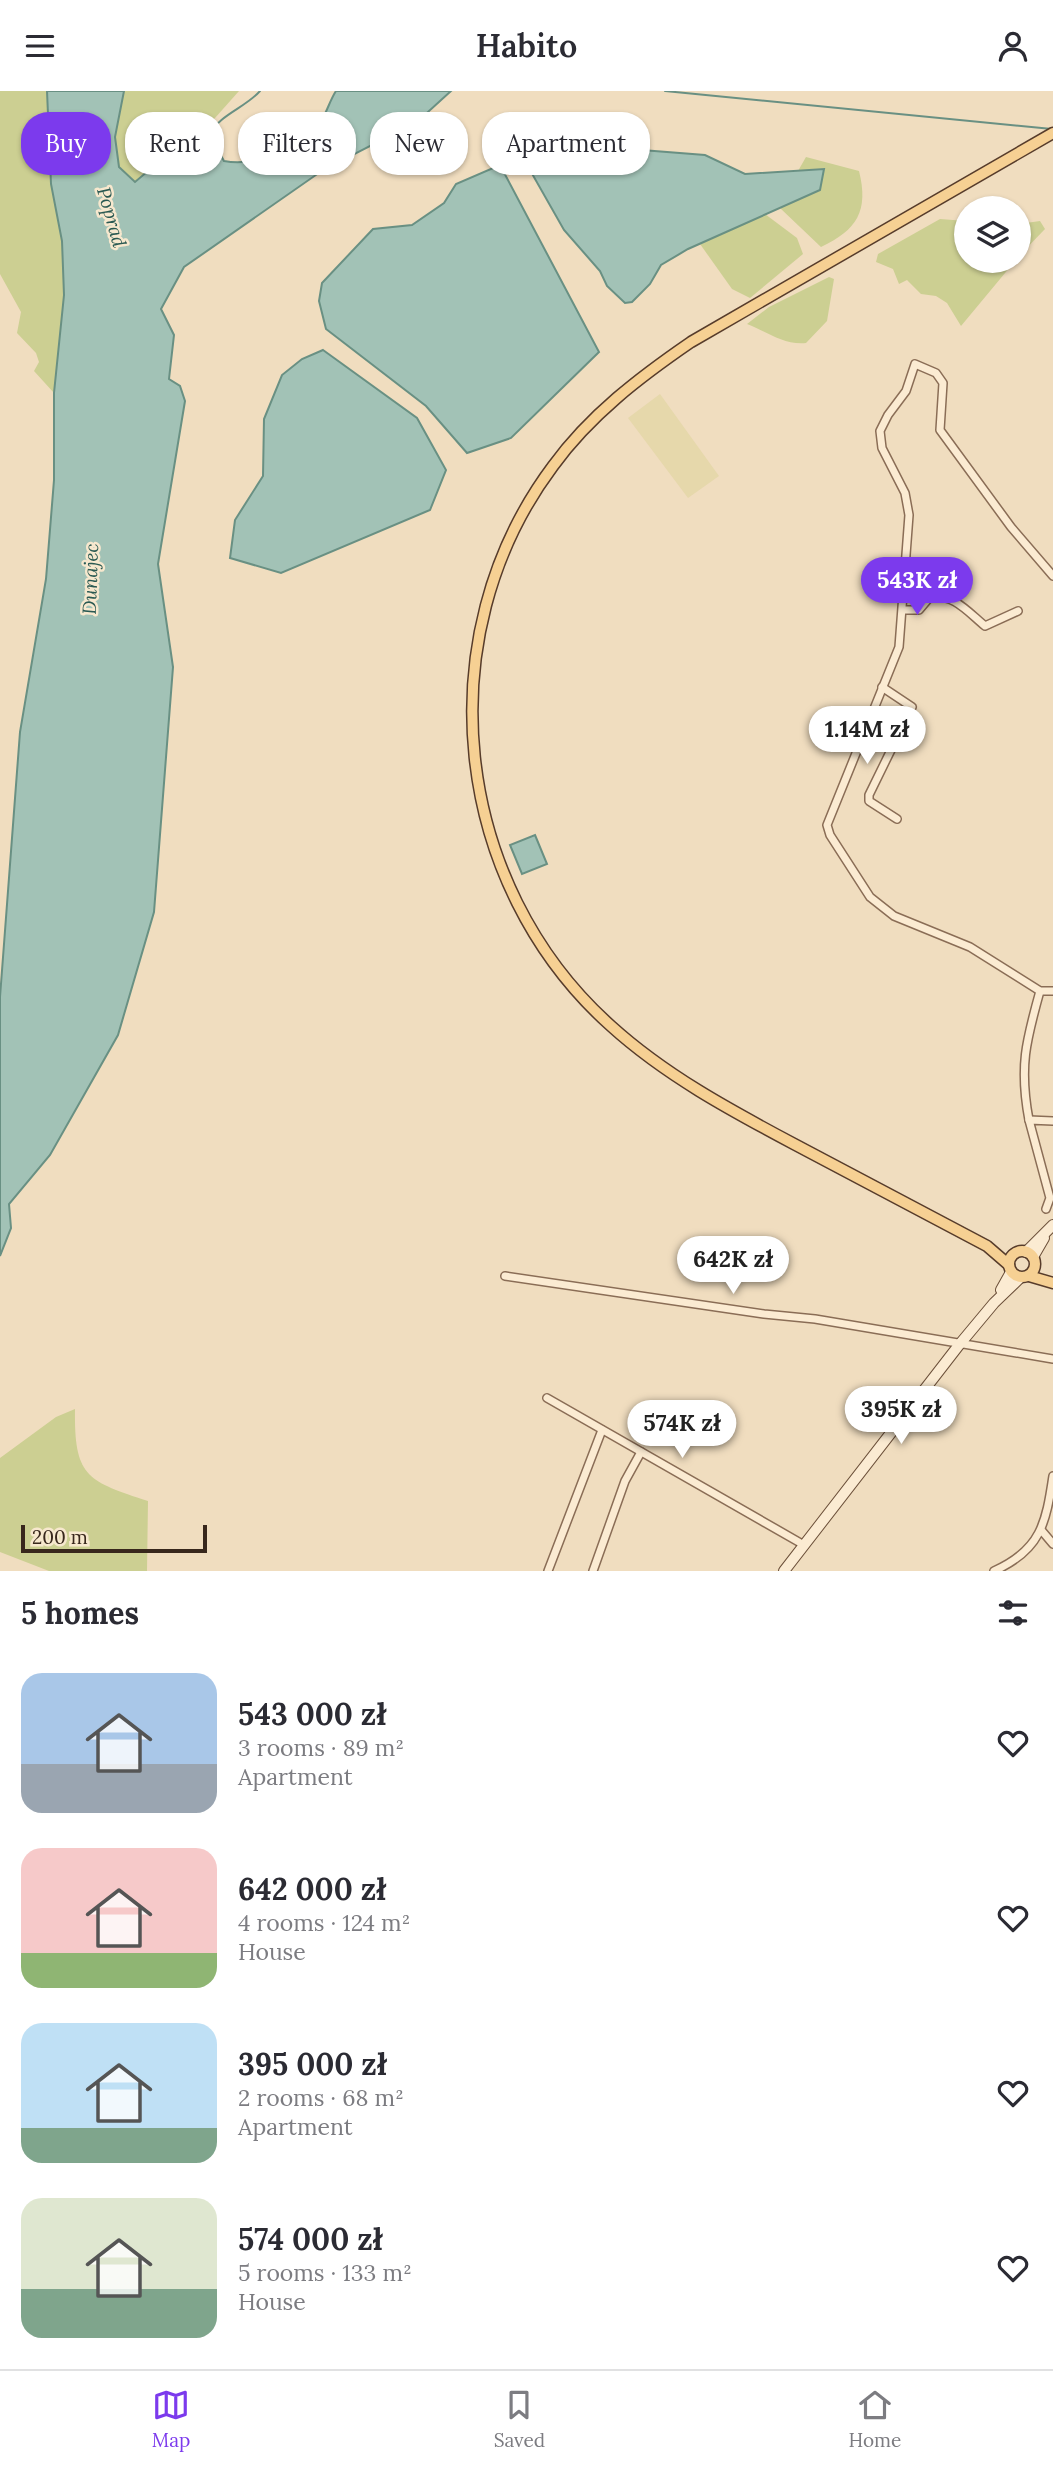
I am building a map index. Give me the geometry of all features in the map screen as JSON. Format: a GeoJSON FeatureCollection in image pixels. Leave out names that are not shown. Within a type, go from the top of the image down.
{"type":"FeatureCollection","features":[{"type":"Feature","properties":{"kind":"main road"},"geometry":{"type":"LineString","coordinates":[[1053,133],[714,327],[635,382],[584,428],[552,466],[512,534],[485,605],[474,657],[471,699],[477,786],[498,862],[539,942],[586,1003],[639,1049],[707,1096],[987,1246],[1032,1258],[1053,1282]]}},
{"type":"Feature","properties":{"kind":"main road"},"geometry":{"type":"LineString","coordinates":[[987,1246],[1017,1272],[1053,1282]]}},
{"type":"Feature","properties":{"kind":"main road"},"geometry":{"type":"LineString","coordinates":[[1014,1254],[1017,1272]]}},
{"type":"Feature","properties":{"kind":"main road"},"geometry":{"type":"LineString","coordinates":[[1017,1272],[1032,1258]]}},
{"type":"Feature","properties":{"kind":"street"},"geometry":{"type":"LineString","coordinates":[[1053,576],[1012,527],[940,430],[943,383],[936,373],[915,364],[906,391],[880,431],[882,448],[905,493],[909,515],[904,610],[899,647],[827,825],[830,835],[870,897],[894,916],[970,947],[1040,991],[1053,991]]}},
{"type":"Feature","properties":{"kind":"street"},"geometry":{"type":"LineString","coordinates":[[904,610],[919,610],[930,597],[941,595],[955,601],[985,626],[1018,611]]}},
{"type":"Feature","properties":{"kind":"street"},"geometry":{"type":"LineString","coordinates":[[882,687],[912,707],[869,795],[869,801],[897,819]]}},
{"type":"Feature","properties":{"kind":"street"},"geometry":{"type":"LineString","coordinates":[[1040,991],[1025,1044],[1022,1083],[1050,1198],[1046,1209]]}},
{"type":"Feature","properties":{"kind":"street"},"geometry":{"type":"LineString","coordinates":[[1029,1120],[1053,1121]]}},
{"type":"Feature","properties":{"kind":"street"},"geometry":{"type":"LineString","coordinates":[[1032,1258],[1053,1225]]}},
{"type":"Feature","properties":{"kind":"street"},"geometry":{"type":"LineString","coordinates":[[784,1571],[1017,1272]]}},
{"type":"Feature","properties":{"kind":"street"},"geometry":{"type":"LineString","coordinates":[[505,1276],[815,1319],[1053,1359]]}},
{"type":"Feature","properties":{"kind":"street"},"geometry":{"type":"LineString","coordinates":[[547,1398],[804,1545]]}},
{"type":"Feature","properties":{"kind":"street"},"geometry":{"type":"LineString","coordinates":[[548,1571],[602,1430]]}},
{"type":"Feature","properties":{"kind":"street"},"geometry":{"type":"LineString","coordinates":[[593,1571],[625,1481],[640,1452]]}},
{"type":"Feature","properties":{"kind":"street"},"geometry":{"type":"LineString","coordinates":[[994,1571],[1020,1557],[1042,1531],[1053,1476]]}},
{"type":"Feature","properties":{"kind":"street"},"geometry":{"type":"LineString","coordinates":[[1042,1531],[1053,1544]]}},
{"type":"Feature","properties":{"kind":"shaded area"},"geometry":{"type":"Polygon","coordinates":[[[660,394],[719,476],[688,498],[628,418],[660,394]]]}},
{"type":"Feature","properties":{"kind":"green space"},"geometry":{"type":"Polygon","coordinates":[[[0,91],[47,91],[48,112],[21,112],[21,175],[51,175],[62,241],[64,295],[54,393],[34,371],[39,362],[36,353],[17,333],[21,312],[0,274],[0,91]]]}},
{"type":"Feature","properties":{"kind":"green space"},"geometry":{"type":"Polygon","coordinates":[[[124,91],[239,91],[220,112],[125,112],[125,173],[119,167],[115,137],[124,91]]]}},
{"type":"Feature","properties":{"kind":"green space"},"geometry":{"type":"Polygon","coordinates":[[[806,157],[859,171],[862,185],[861,208],[857,218],[844,234],[821,247],[780,208],[820,190],[824,169],[798,171],[806,157]]]}},
{"type":"Feature","properties":{"kind":"green space"},"geometry":{"type":"Polygon","coordinates":[[[128,175],[144,175],[135,182],[128,175]]]}},
{"type":"Feature","properties":{"kind":"green space"},"geometry":{"type":"Polygon","coordinates":[[[765,214],[797,238],[803,254],[750,298],[732,289],[700,244],[765,214]]]}},
{"type":"Feature","properties":{"kind":"green space"},"geometry":{"type":"Polygon","coordinates":[[[940,219],[954,220],[954,273],[1005,273],[961,326],[947,303],[936,296],[921,294],[907,280],[899,284],[893,269],[876,262],[878,254],[940,219]]]}},
{"type":"Feature","properties":{"kind":"green space"},"geometry":{"type":"Polygon","coordinates":[[[1040,221],[1045,229],[1031,244],[1031,222],[1040,221]]]}},
{"type":"Feature","properties":{"kind":"green space"},"geometry":{"type":"Polygon","coordinates":[[[829,277],[834,279],[827,321],[806,343],[783,340],[747,324],[769,307],[829,277]]]}},
{"type":"Feature","properties":{"kind":"green space"},"geometry":{"type":"Polygon","coordinates":[[[75,1409],[77,1449],[88,1473],[111,1488],[148,1501],[147,1571],[49,1571],[0,1552],[0,1458],[56,1417],[75,1409]]]}},
{"type":"Feature","properties":{"kind":"water"},"geometry":{"type":"Polygon","coordinates":[[[47,91],[124,91],[115,137],[119,167],[135,182],[143,175],[224,175],[224,161],[238,162],[238,175],[316,175],[184,267],[161,309],[174,335],[169,379],[180,386],[185,401],[158,564],[173,667],[154,912],[118,1035],[50,1155],[9,1204],[11,1228],[0,1256],[0,997],[20,732],[46,579],[54,480],[54,393],[64,295],[62,241],[51,175],[111,175],[111,112],[48,112],[47,91]]]}},
{"type":"Feature","properties":{"kind":"water"},"geometry":{"type":"Polygon","coordinates":[[[336,91],[451,91],[428,112],[370,112],[370,146],[356,153],[356,112],[326,112],[336,91]]]}},
{"type":"Feature","properties":{"kind":"water"},"geometry":{"type":"Polygon","coordinates":[[[650,151],[705,155],[745,174],[824,169],[820,190],[688,249],[661,265],[650,284],[632,302],[625,303],[607,286],[600,271],[564,230],[533,175],[650,175],[650,151]]]}},
{"type":"Feature","properties":{"kind":"water"},"geometry":{"type":"Polygon","coordinates":[[[482,173],[482,175],[505,175],[599,352],[511,438],[467,453],[426,406],[326,329],[319,301],[322,283],[373,229],[412,225],[444,203],[456,184],[482,173]]]}},
{"type":"Feature","properties":{"kind":"water"},"geometry":{"type":"Polygon","coordinates":[[[323,350],[417,418],[446,470],[430,510],[281,573],[230,558],[235,520],[263,476],[264,419],[282,375],[302,359],[323,350]]]}},
{"type":"Feature","properties":{"kind":"water"},"geometry":{"type":"Polygon","coordinates":[[[535,835],[547,864],[522,874],[510,845],[535,835]]]}},
{"type":"Feature","properties":{"kind":"waterway"},"geometry":{"type":"LineString","coordinates":[[224,118],[260,91]]}},
{"type":"Feature","properties":{"kind":"waterway"},"geometry":{"type":"LineString","coordinates":[[665,91],[1052,129]]}},
{"type":"Feature","properties":{"kind":"water label","name":"Poprad"},"geometry":{"type":"Point","coordinates":[112,217]}},
{"type":"Feature","properties":{"kind":"water label","name":"Dunajec"},"geometry":{"type":"Point","coordinates":[90,579]}}]}
